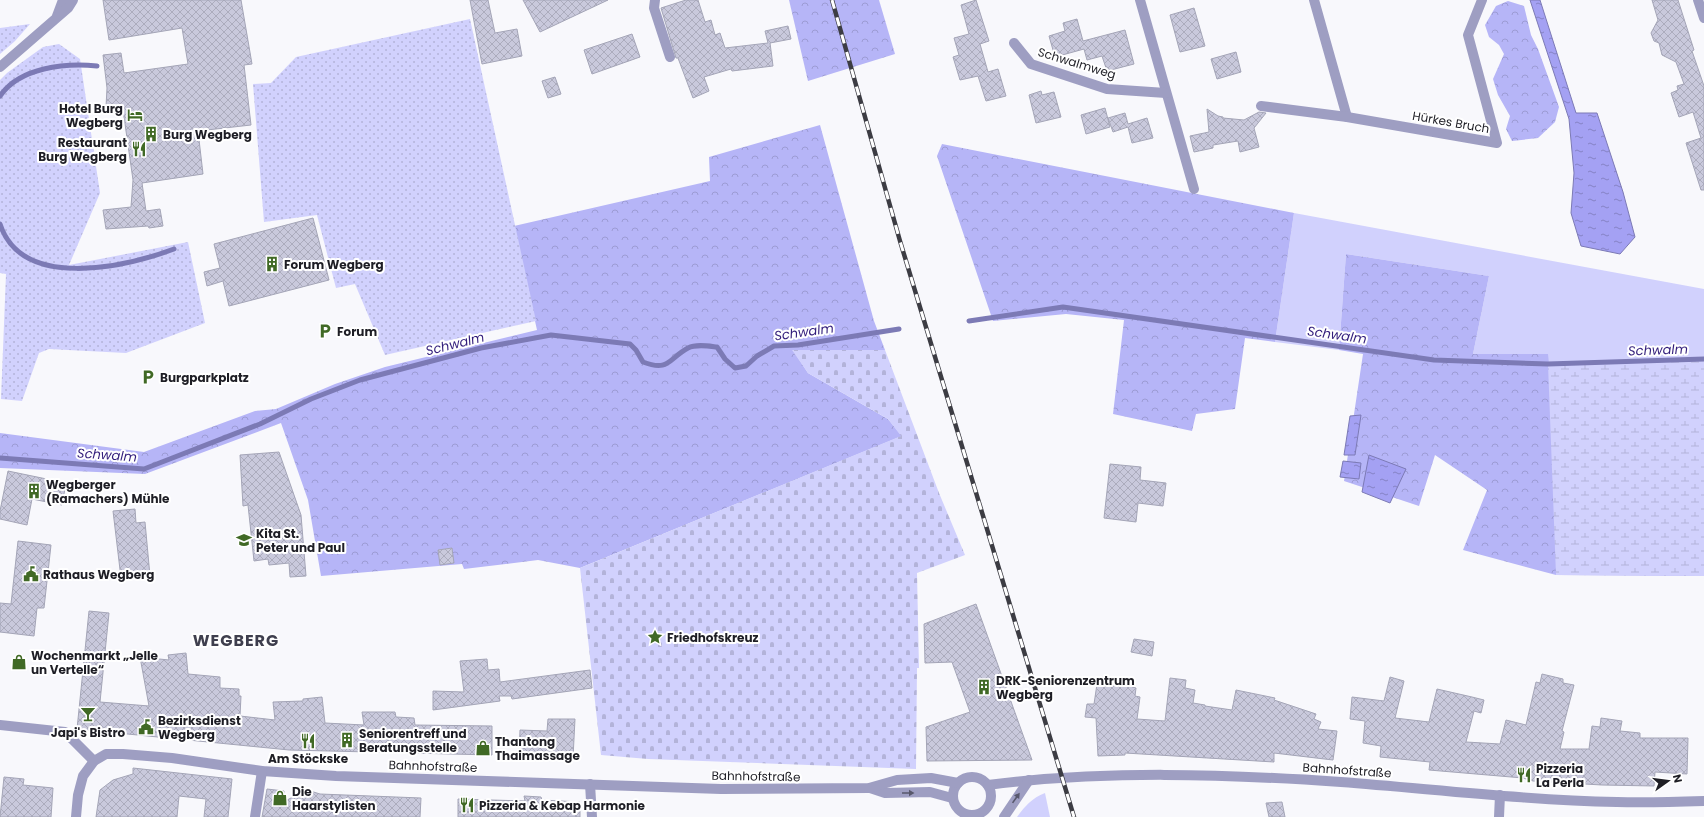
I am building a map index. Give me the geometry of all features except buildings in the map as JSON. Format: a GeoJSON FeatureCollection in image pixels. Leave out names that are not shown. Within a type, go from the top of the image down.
{"type":"FeatureCollection","features":[{"type":"Feature","properties":{"kind":"street"},"geometry":{"type":"LineString","coordinates":[[55,19],[63,0]]}},
{"type":"Feature","properties":{"kind":"street"},"geometry":{"type":"LineString","coordinates":[[0,67],[68,8],[73,0]]}},
{"type":"Feature","properties":{"kind":"street"},"geometry":{"type":"LineString","coordinates":[[655,0],[654,8],[670,57]]}},
{"type":"Feature","properties":{"kind":"street"},"geometry":{"type":"LineString","coordinates":[[1140,0],[1194,189]]}},
{"type":"Feature","properties":{"kind":"street"},"geometry":{"type":"LineString","coordinates":[[1314,0],[1347,117]]}},
{"type":"Feature","properties":{"kind":"street","name":"Hürkes Bruch"},"geometry":{"type":"LineString","coordinates":[[1261,106],[1347,117],[1497,143],[1468,35],[1482,0]]}},
{"type":"Feature","properties":{"kind":"street"},"geometry":{"type":"LineString","coordinates":[[1698,0],[1704,18]]}},
{"type":"Feature","properties":{"kind":"street","name":"Schwalmweg"},"geometry":{"type":"LineString","coordinates":[[1014,43],[1031,64],[1106,89],[1166,93]]}},
{"type":"Feature","properties":{"kind":"street"},"geometry":{"type":"LineString","coordinates":[[0,725],[64,732],[94,761],[83,776],[78,795],[76,817]]}},
{"type":"Feature","properties":{"kind":"street","name":"Bahnhofstraße"},"geometry":{"type":"LineString","coordinates":[[94,761],[106,754],[123,754],[172,758],[262,771],[336,776],[721,789],[869,788],[898,780],[910,779],[931,778],[958,783],[967,777],[973,777],[984,781],[988,785],[1029,780],[1111,775],[1209,776],[1340,782],[1500,795],[1612,802],[1704,801]]}},
{"type":"Feature","properties":{"kind":"street"},"geometry":{"type":"LineString","coordinates":[[255,817],[262,771]]}},
{"type":"Feature","properties":{"kind":"street"},"geometry":{"type":"LineString","coordinates":[[1004,817],[1029,780]]}},
{"type":"Feature","properties":{"kind":"street"},"geometry":{"type":"LineString","coordinates":[[958,783],[952,793],[952,798],[957,809],[966,816],[982,815],[990,804],[991,797],[988,785]]}},
{"type":"Feature","properties":{"kind":"street"},"geometry":{"type":"LineString","coordinates":[[590,784],[592,817]]}},
{"type":"Feature","properties":{"kind":"street","name":"Bahnhofstraße"},"geometry":{"type":"LineString","coordinates":[[869,788],[886,793],[930,792],[952,798]]}},
{"type":"Feature","properties":{"kind":"street"},"geometry":{"type":"LineString","coordinates":[[1499,817],[1500,795]]}},
{"type":"Feature","properties":{"kind":"green space"},"geometry":{"type":"Polygon","coordinates":[[[789,0],[879,0],[895,54],[808,81],[789,0]]]}},
{"type":"Feature","properties":{"kind":"green space"},"geometry":{"type":"Polygon","coordinates":[[[1508,1],[1524,6],[1531,35],[1538,49],[1559,107],[1555,122],[1538,138],[1512,141],[1506,129],[1510,116],[1498,95],[1493,79],[1504,54],[1499,45],[1489,37],[1485,25],[1496,6],[1508,1]]]}},
{"type":"Feature","properties":{"kind":"green space"},"geometry":{"type":"Polygon","coordinates":[[[470,19],[536,321],[385,355],[355,284],[336,288],[317,215],[264,222],[253,84],[271,83],[296,57],[470,19]]]}},
{"type":"Feature","properties":{"kind":"green space"},"geometry":{"type":"Polygon","coordinates":[[[30,24],[15,41],[0,54],[0,28],[30,24]]]}},
{"type":"Feature","properties":{"kind":"green space"},"geometry":{"type":"Polygon","coordinates":[[[59,44],[80,59],[100,193],[69,265],[188,242],[205,323],[126,353],[49,349],[39,353],[22,401],[1,399],[6,274],[0,273],[0,80],[7,73],[43,47],[59,44]]]}},
{"type":"Feature","properties":{"kind":"green space"},"geometry":{"type":"Polygon","coordinates":[[[820,125],[874,321],[885,350],[793,350],[808,373],[888,419],[902,436],[580,568],[538,560],[464,569],[462,564],[321,576],[308,500],[281,423],[145,474],[0,468],[0,433],[144,452],[255,411],[276,409],[335,384],[385,367],[537,330],[514,226],[710,181],[709,157],[820,125]]]}},
{"type":"Feature","properties":{"kind":"green space"},"geometry":{"type":"Polygon","coordinates":[[[942,144],[1294,213],[1275,342],[1245,338],[1235,409],[1196,414],[1192,431],[1113,414],[1124,320],[1066,314],[993,321],[937,156],[942,144]]]}},
{"type":"Feature","properties":{"kind":"green space"},"geometry":{"type":"Polygon","coordinates":[[[1294,213],[1704,289],[1704,359],[1548,364],[1548,354],[1473,354],[1489,276],[1346,254],[1339,350],[1275,342],[1294,213]]]}},
{"type":"Feature","properties":{"kind":"green space"},"geometry":{"type":"Polygon","coordinates":[[[1346,254],[1489,276],[1473,354],[1548,354],[1549,364],[1704,359],[1704,576],[1556,575],[1463,550],[1487,490],[1435,455],[1419,506],[1344,481],[1363,354],[1339,350],[1346,254]]]}},
{"type":"Feature","properties":{"kind":"green space"},"geometry":{"type":"Polygon","coordinates":[[[792,350],[885,350],[939,493],[965,555],[917,573],[919,668],[917,668],[916,769],[648,759],[601,755],[580,568],[901,436],[888,419],[808,373],[792,350]]]}},
{"type":"Feature","properties":{"kind":"green space"},"geometry":{"type":"Polygon","coordinates":[[[1704,359],[1704,576],[1556,575],[1548,364],[1704,359]]]}},
{"type":"Feature","properties":{"kind":"green space"},"geometry":{"type":"Polygon","coordinates":[[[1045,793],[1050,817],[1017,817],[1036,797],[1045,793]]]}},
{"type":"Feature","properties":{"kind":"water"},"geometry":{"type":"Polygon","coordinates":[[[1530,0],[1540,0],[1576,113],[1597,113],[1623,192],[1635,237],[1620,254],[1581,246],[1571,213],[1574,173],[1569,119],[1530,0]]]}},
{"type":"Feature","properties":{"kind":"water"},"geometry":{"type":"Polygon","coordinates":[[[1361,415],[1355,455],[1344,455],[1350,416],[1361,415]]]}},
{"type":"Feature","properties":{"kind":"water"},"geometry":{"type":"Polygon","coordinates":[[[1369,455],[1406,469],[1390,503],[1362,492],[1369,455]]]}},
{"type":"Feature","properties":{"kind":"water"},"geometry":{"type":"Polygon","coordinates":[[[1343,461],[1361,463],[1359,479],[1340,477],[1343,461]]]}},
{"type":"Feature","properties":{"kind":"waterway"},"geometry":{"type":"LineString","coordinates":[[0,96],[9,86],[31,73],[44,69],[71,65],[97,66]]}},
{"type":"Feature","properties":{"kind":"waterway"},"geometry":{"type":"LineString","coordinates":[[0,224],[12,245],[30,259],[52,266],[77,268],[103,267],[153,256],[174,249]]}},
{"type":"Feature","properties":{"kind":"waterway","name":"Schwalm"},"geometry":{"type":"LineString","coordinates":[[969,321],[1063,307],[1434,360],[1548,364],[1704,359]]}},
{"type":"Feature","properties":{"kind":"waterway","name":"Schwalm"},"geometry":{"type":"LineString","coordinates":[[0,458],[144,469],[260,424],[311,399],[360,380],[481,348],[551,335],[630,344],[636,350],[643,362],[658,366],[668,363],[681,352],[691,347],[717,347],[725,359],[735,368],[746,366],[757,356],[774,346],[798,345],[899,329]]}},
{"type":"Feature","properties":{"kind":"railway"},"geometry":{"type":"LineString","coordinates":[[832,0],[900,241],[1074,817]]}},
{"type":"Feature","properties":{"kind":"place","name":"Hotel Burg Wegberg"},"geometry":{"type":"Point","coordinates":[135,115]}},
{"type":"Feature","properties":{"kind":"place","name":"Burg Wegberg"},"geometry":{"type":"Point","coordinates":[151,134]}},
{"type":"Feature","properties":{"kind":"place","name":"Restaurant Burg Wegberg"},"geometry":{"type":"Point","coordinates":[139,149]}},
{"type":"Feature","properties":{"kind":"place","name":"Forum Wegberg"},"geometry":{"type":"Point","coordinates":[272,264]}},
{"type":"Feature","properties":{"kind":"place","name":"Forum"},"geometry":{"type":"Point","coordinates":[325,331]}},
{"type":"Feature","properties":{"kind":"place","name":"Burgparkplatz"},"geometry":{"type":"Point","coordinates":[148,377]}},
{"type":"Feature","properties":{"kind":"place","name":"Wegberger (Ramachers) Mühle"},"geometry":{"type":"Point","coordinates":[34,491]}},
{"type":"Feature","properties":{"kind":"place","name":"Kita St. Peter und Paul"},"geometry":{"type":"Point","coordinates":[244,540]}},
{"type":"Feature","properties":{"kind":"place","name":"Rathaus Wegberg"},"geometry":{"type":"Point","coordinates":[31,574]}},
{"type":"Feature","properties":{"kind":"place","name":"Friedhofskreuz"},"geometry":{"type":"Point","coordinates":[655,637]}},
{"type":"Feature","properties":{"kind":"place","name":"Wochenmarkt „Jelle un Vertelle“"},"geometry":{"type":"Point","coordinates":[19,662]}},
{"type":"Feature","properties":{"kind":"place","name":"DRK-Seniorenzentrum Wegberg"},"geometry":{"type":"Point","coordinates":[984,687]}},
{"type":"Feature","properties":{"kind":"place","name":"Japi's Bistro"},"geometry":{"type":"Point","coordinates":[88,714]}},
{"type":"Feature","properties":{"kind":"place","name":"Bezirksdienst Wegberg"},"geometry":{"type":"Point","coordinates":[146,727]}},
{"type":"Feature","properties":{"kind":"place","name":"Seniorentreff und Beratungsstelle"},"geometry":{"type":"Point","coordinates":[347,740]}},
{"type":"Feature","properties":{"kind":"place","name":"Am Stöckske"},"geometry":{"type":"Point","coordinates":[308,741]}},
{"type":"Feature","properties":{"kind":"place","name":"Thantong Thaimassage"},"geometry":{"type":"Point","coordinates":[483,748]}},
{"type":"Feature","properties":{"kind":"place","name":"Pizzeria La Perla"},"geometry":{"type":"Point","coordinates":[1524,775]}},
{"type":"Feature","properties":{"kind":"place","name":"Die Haarstylisten"},"geometry":{"type":"Point","coordinates":[280,798]}},
{"type":"Feature","properties":{"kind":"place","name":"Pizzeria & Kebap Harmonie"},"geometry":{"type":"Point","coordinates":[467,805]}},
{"type":"Feature","properties":{"kind":"district","name":"WEGBERG"},"geometry":{"type":"Point","coordinates":[236,640]}}]}
